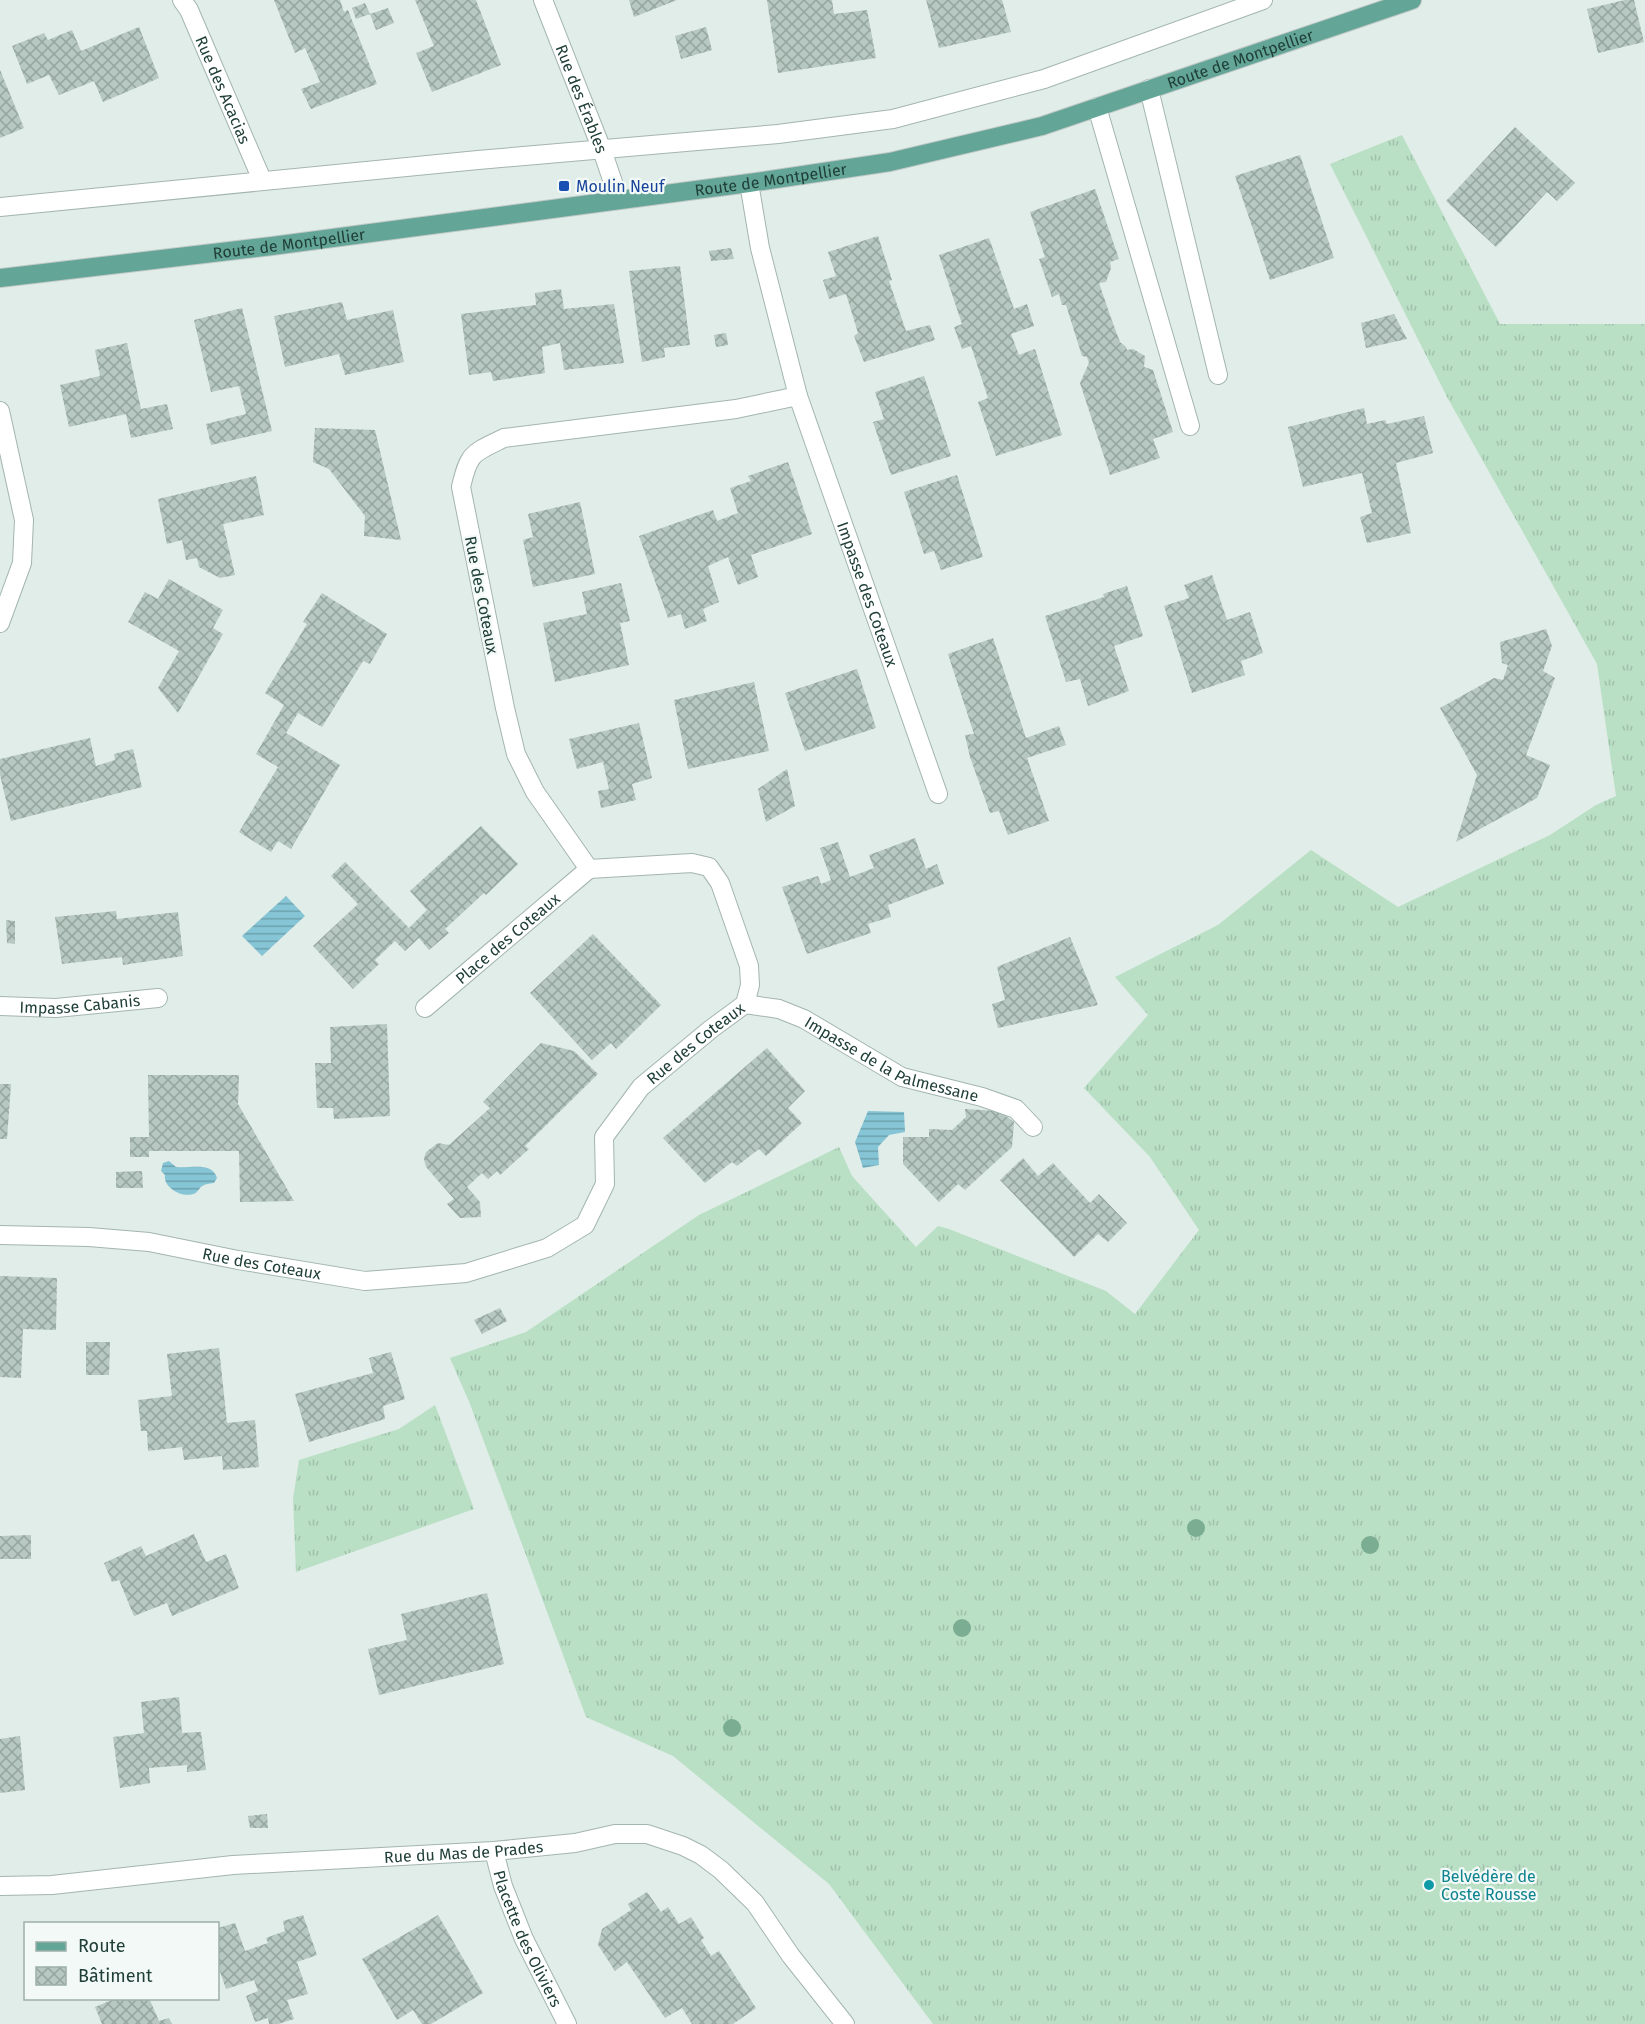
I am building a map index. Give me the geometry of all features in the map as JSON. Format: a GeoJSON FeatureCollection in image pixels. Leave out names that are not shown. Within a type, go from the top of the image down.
{"type":"FeatureCollection","features":[{"type":"Feature","properties":{"kind":"main road","name":"Route de Montpellier"},"geometry":{"type":"LineString","coordinates":[[0,278],[272,246],[749,183],[890,162],[1042,126],[1412,0]]}},
{"type":"Feature","properties":{"kind":"street","name":"Rue des Acacias"},"geometry":{"type":"LineString","coordinates":[[182,0],[189,9],[262,180]]}},
{"type":"Feature","properties":{"kind":"street","name":"Rue des Érables"},"geometry":{"type":"LineString","coordinates":[[543,0],[602,150],[619,200]]}},
{"type":"Feature","properties":{"kind":"street"},"geometry":{"type":"LineString","coordinates":[[0,207],[262,180],[778,134],[892,119],[1044,79],[1263,0]]}},
{"type":"Feature","properties":{"kind":"street"},"geometry":{"type":"LineString","coordinates":[[1149,89],[1218,375]]}},
{"type":"Feature","properties":{"kind":"street"},"geometry":{"type":"LineString","coordinates":[[1097,107],[1190,426]]}},
{"type":"Feature","properties":{"kind":"street"},"geometry":{"type":"LineString","coordinates":[[749,183],[760,248],[798,396]]}},
{"type":"Feature","properties":{"kind":"street","name":"Impasse des Coteaux"},"geometry":{"type":"LineString","coordinates":[[798,396],[938,794]]}},
{"type":"Feature","properties":{"kind":"street","name":"Rue des Coteaux"},"geometry":{"type":"LineString","coordinates":[[0,1235],[149,1242],[238,1260],[364,1281],[466,1273],[547,1248],[585,1225],[605,1184],[604,1137],[641,1087],[745,1004],[750,985],[750,966],[720,883],[709,867],[692,863],[589,869],[535,792],[516,754],[505,708],[461,487],[466,464],[474,453],[504,438],[736,410],[798,396]]}},
{"type":"Feature","properties":{"kind":"street"},"geometry":{"type":"LineString","coordinates":[[0,411],[24,520],[22,562],[0,623]]}},
{"type":"Feature","properties":{"kind":"street","name":"Place des Coteaux"},"geometry":{"type":"LineString","coordinates":[[426,1008],[589,869]]}},
{"type":"Feature","properties":{"kind":"street","name":"Impasse Cabanis"},"geometry":{"type":"LineString","coordinates":[[0,1006],[56,1008],[158,998]]}},
{"type":"Feature","properties":{"kind":"street","name":"Impasse de la Palmessane"},"geometry":{"type":"LineString","coordinates":[[745,1004],[779,1009],[804,1019],[902,1077],[982,1096],[1016,1108],[1033,1127]]}},
{"type":"Feature","properties":{"kind":"street","name":"Rue du Mas de Prades"},"geometry":{"type":"LineString","coordinates":[[0,1886],[52,1885],[233,1865],[494,1851],[575,1843],[615,1834],[647,1834],[683,1846],[701,1855],[721,1870],[755,1903],[791,1956],[845,2024]]}},
{"type":"Feature","properties":{"kind":"street","name":"Placette des Oliviers"},"geometry":{"type":"LineString","coordinates":[[494,1851],[503,1886],[524,1940],[567,2024]]}},
{"type":"Feature","properties":{"kind":"green space"},"geometry":{"type":"Polygon","coordinates":[[[1402,135],[1500,324],[1645,324],[1645,2024],[933,2024],[829,1884],[673,1756],[586,1717],[470,1404],[450,1358],[526,1332],[699,1215],[839,1147],[852,1176],[916,1247],[938,1226],[949,1229],[1106,1291],[1135,1314],[1199,1230],[1150,1157],[1084,1088],[1148,1015],[1115,977],[1218,925],[1311,850],[1398,907],[1550,835],[1596,805],[1616,796],[1597,664],[1447,397],[1330,164],[1402,135]]]}},
{"type":"Feature","properties":{"kind":"green space"},"geometry":{"type":"Polygon","coordinates":[[[435,1405],[474,1509],[296,1572],[293,1499],[299,1460],[399,1429],[435,1405]]]}},
{"type":"Feature","properties":{"kind":"water"},"geometry":{"type":"Polygon","coordinates":[[[286,896],[305,916],[262,956],[242,936],[286,896]]]}},
{"type":"Feature","properties":{"kind":"water"},"geometry":{"type":"Polygon","coordinates":[[[868,1111],[904,1112],[905,1132],[889,1135],[878,1147],[879,1165],[863,1168],[855,1142],[868,1111]]]}},
{"type":"Feature","properties":{"kind":"water"},"geometry":{"type":"Polygon","coordinates":[[[169,1161],[176,1167],[210,1169],[217,1178],[214,1183],[204,1185],[195,1193],[188,1195],[178,1193],[167,1184],[165,1175],[161,1171],[163,1163],[169,1161]]]}},
{"type":"Feature","properties":{"kind":"building"},"geometry":{"type":"Polygon","coordinates":[[[274,0],[340,0],[344,12],[348,10],[377,84],[311,109],[301,89],[320,82],[305,48],[295,53],[274,0]]]}},
{"type":"Feature","properties":{"kind":"building"},"geometry":{"type":"Polygon","coordinates":[[[415,0],[476,0],[501,65],[432,92],[416,53],[434,46],[415,0]]]}},
{"type":"Feature","properties":{"kind":"building"},"geometry":{"type":"Polygon","coordinates":[[[629,0],[677,0],[634,17],[629,0]]]}},
{"type":"Feature","properties":{"kind":"building"},"geometry":{"type":"Polygon","coordinates":[[[767,0],[832,0],[834,14],[867,10],[876,58],[778,73],[767,0]]]}},
{"type":"Feature","properties":{"kind":"building"},"geometry":{"type":"Polygon","coordinates":[[[926,0],[1002,0],[1011,32],[939,48],[926,0]]]}},
{"type":"Feature","properties":{"kind":"building"},"geometry":{"type":"Polygon","coordinates":[[[1634,0],[1644,42],[1598,53],[1587,9],[1634,0]]]}},
{"type":"Feature","properties":{"kind":"building"},"geometry":{"type":"Polygon","coordinates":[[[365,3],[370,14],[356,19],[352,8],[365,3]]]}},
{"type":"Feature","properties":{"kind":"building"},"geometry":{"type":"Polygon","coordinates":[[[388,8],[394,23],[376,30],[370,14],[388,8]]]}},
{"type":"Feature","properties":{"kind":"building"},"geometry":{"type":"Polygon","coordinates":[[[139,27],[159,78],[103,102],[94,81],[59,95],[49,75],[27,84],[12,46],[44,33],[48,40],[72,30],[81,51],[139,27]]]}},
{"type":"Feature","properties":{"kind":"building"},"geometry":{"type":"Polygon","coordinates":[[[706,27],[712,50],[681,59],[675,36],[706,27]]]}},
{"type":"Feature","properties":{"kind":"building"},"geometry":{"type":"Polygon","coordinates":[[[0,70],[24,128],[0,138],[0,70]]]}},
{"type":"Feature","properties":{"kind":"building"},"geometry":{"type":"Polygon","coordinates":[[[1515,127],[1575,183],[1557,201],[1547,192],[1496,247],[1446,201],[1515,127]]]}},
{"type":"Feature","properties":{"kind":"building"},"geometry":{"type":"Polygon","coordinates":[[[1300,155],[1334,258],[1270,280],[1235,176],[1300,155]]]}},
{"type":"Feature","properties":{"kind":"building"},"geometry":{"type":"Polygon","coordinates":[[[1095,189],[1119,259],[1110,262],[1111,268],[1106,282],[1099,283],[1120,342],[1127,350],[1133,349],[1145,356],[1144,367],[1153,370],[1173,432],[1153,439],[1160,458],[1110,475],[1080,383],[1089,363],[1087,357],[1082,356],[1066,305],[1062,305],[1059,294],[1052,297],[1039,259],[1045,257],[1030,212],[1095,189]]]}},
{"type":"Feature","properties":{"kind":"building"},"geometry":{"type":"Polygon","coordinates":[[[878,236],[892,280],[889,281],[906,331],[930,325],[935,340],[864,362],[854,336],[858,333],[846,294],[829,299],[823,280],[836,276],[828,252],[878,236]]]}},
{"type":"Feature","properties":{"kind":"building"},"geometry":{"type":"Polygon","coordinates":[[[989,238],[1014,309],[1027,304],[1034,326],[1011,334],[1019,355],[1035,349],[1062,435],[996,456],[978,402],[988,398],[971,346],[962,349],[954,327],[962,324],[939,255],[989,238]]]}},
{"type":"Feature","properties":{"kind":"building"},"geometry":{"type":"Polygon","coordinates":[[[731,248],[734,259],[711,261],[709,251],[731,248]]]}},
{"type":"Feature","properties":{"kind":"building"},"geometry":{"type":"Polygon","coordinates":[[[680,266],[690,345],[664,348],[665,357],[642,362],[629,271],[680,266]]]}},
{"type":"Feature","properties":{"kind":"building"},"geometry":{"type":"Polygon","coordinates":[[[561,289],[564,309],[614,304],[624,363],[564,370],[560,343],[542,347],[545,373],[493,381],[491,372],[469,375],[461,314],[536,305],[535,293],[561,289]]]}},
{"type":"Feature","properties":{"kind":"building"},"geometry":{"type":"Polygon","coordinates":[[[342,302],[347,320],[393,310],[404,362],[345,375],[339,354],[285,367],[274,316],[342,302]]]}},
{"type":"Feature","properties":{"kind":"building"},"geometry":{"type":"Polygon","coordinates":[[[242,308],[272,431],[211,445],[206,424],[246,414],[239,386],[211,392],[194,320],[242,308]]]}},
{"type":"Feature","properties":{"kind":"building"},"geometry":{"type":"Polygon","coordinates":[[[1394,314],[1407,339],[1366,348],[1361,323],[1394,314]]]}},
{"type":"Feature","properties":{"kind":"building"},"geometry":{"type":"Polygon","coordinates":[[[726,333],[728,345],[716,347],[714,335],[726,333]]]}},
{"type":"Feature","properties":{"kind":"building"},"geometry":{"type":"Polygon","coordinates":[[[127,343],[141,409],[167,404],[173,429],[131,438],[126,414],[69,427],[60,385],[100,376],[95,350],[127,343]]]}},
{"type":"Feature","properties":{"kind":"building"},"geometry":{"type":"Polygon","coordinates":[[[924,376],[951,456],[891,475],[873,422],[884,419],[875,392],[924,376]]]}},
{"type":"Feature","properties":{"kind":"building"},"geometry":{"type":"Polygon","coordinates":[[[1364,408],[1367,424],[1385,420],[1387,424],[1424,416],[1433,453],[1396,463],[1411,533],[1367,543],[1360,517],[1372,513],[1362,473],[1303,487],[1288,427],[1364,408]]]}},
{"type":"Feature","properties":{"kind":"building"},"geometry":{"type":"Polygon","coordinates":[[[315,428],[375,430],[401,540],[364,536],[365,516],[329,469],[313,462],[315,428]]]}},
{"type":"Feature","properties":{"kind":"building"},"geometry":{"type":"Polygon","coordinates":[[[788,462],[812,534],[751,555],[758,577],[738,585],[728,557],[708,566],[719,602],[703,609],[707,621],[685,629],[681,614],[668,618],[639,536],[713,510],[717,521],[738,513],[730,488],[751,481],[748,476],[788,462]]]}},
{"type":"Feature","properties":{"kind":"building"},"geometry":{"type":"Polygon","coordinates":[[[957,475],[983,557],[941,570],[934,551],[924,554],[904,492],[957,475]]]}},
{"type":"Feature","properties":{"kind":"building"},"geometry":{"type":"Polygon","coordinates":[[[256,476],[264,515],[223,524],[235,575],[220,578],[199,567],[197,558],[186,560],[182,540],[167,544],[158,499],[256,476]]]}},
{"type":"Feature","properties":{"kind":"building"},"geometry":{"type":"Polygon","coordinates":[[[580,502],[595,574],[533,587],[523,540],[533,537],[528,514],[580,502]]]}},
{"type":"Feature","properties":{"kind":"building"},"geometry":{"type":"Polygon","coordinates":[[[1212,575],[1227,620],[1250,612],[1263,653],[1241,661],[1245,675],[1192,693],[1164,606],[1189,598],[1184,585],[1212,575]]]}},
{"type":"Feature","properties":{"kind":"building"},"geometry":{"type":"Polygon","coordinates":[[[169,579],[223,610],[213,628],[223,634],[178,713],[158,688],[179,651],[128,622],[145,592],[158,599],[169,579]]]}},
{"type":"Feature","properties":{"kind":"building"},"geometry":{"type":"Polygon","coordinates":[[[621,583],[630,621],[620,623],[629,665],[555,682],[543,623],[587,614],[582,592],[621,583]]]}},
{"type":"Feature","properties":{"kind":"building"},"geometry":{"type":"Polygon","coordinates":[[[1127,586],[1143,636],[1114,646],[1129,691],[1088,706],[1080,679],[1066,682],[1045,616],[1104,597],[1103,594],[1127,586]]]}},
{"type":"Feature","properties":{"kind":"building"},"geometry":{"type":"Polygon","coordinates":[[[322,593],[387,634],[370,664],[363,661],[322,727],[298,713],[286,733],[340,765],[291,849],[278,841],[271,852],[239,832],[278,767],[256,754],[284,705],[265,693],[307,624],[303,622],[322,593]]]}},
{"type":"Feature","properties":{"kind":"building"},"geometry":{"type":"Polygon","coordinates":[[[1546,629],[1552,646],[1543,671],[1555,678],[1526,755],[1550,765],[1537,798],[1456,842],[1477,775],[1440,708],[1494,678],[1503,680],[1508,665],[1502,663],[1500,642],[1546,629]]]}},
{"type":"Feature","properties":{"kind":"building"},"geometry":{"type":"Polygon","coordinates":[[[993,638],[1026,738],[1059,726],[1066,745],[1027,758],[1049,821],[1008,835],[999,811],[990,813],[970,757],[965,735],[974,734],[948,654],[993,638]]]}},
{"type":"Feature","properties":{"kind":"building"},"geometry":{"type":"Polygon","coordinates":[[[857,669],[876,728],[805,751],[785,693],[857,669]]]}},
{"type":"Feature","properties":{"kind":"building"},"geometry":{"type":"Polygon","coordinates":[[[754,682],[769,751],[688,769],[674,700],[754,682]]]}},
{"type":"Feature","properties":{"kind":"building"},"geometry":{"type":"Polygon","coordinates":[[[639,723],[652,778],[632,784],[636,800],[601,808],[598,791],[609,789],[603,762],[577,769],[569,739],[639,723]]]}},
{"type":"Feature","properties":{"kind":"building"},"geometry":{"type":"Polygon","coordinates":[[[90,738],[96,766],[115,760],[114,754],[133,749],[142,787],[11,821],[0,775],[0,759],[90,738]]]}},
{"type":"Feature","properties":{"kind":"building"},"geometry":{"type":"Polygon","coordinates":[[[787,769],[795,806],[766,822],[758,789],[787,769]]]}},
{"type":"Feature","properties":{"kind":"building"},"geometry":{"type":"Polygon","coordinates":[[[481,826],[518,864],[486,895],[484,893],[445,929],[449,933],[429,950],[419,938],[405,951],[395,941],[375,960],[379,964],[353,989],[313,946],[358,904],[331,876],[345,862],[409,928],[427,910],[410,891],[481,826]]]}},
{"type":"Feature","properties":{"kind":"building"},"geometry":{"type":"Polygon","coordinates":[[[915,838],[926,869],[937,864],[944,884],[888,905],[891,917],[868,924],[871,933],[807,954],[782,887],[818,876],[821,884],[831,880],[820,848],[838,842],[850,877],[874,868],[869,855],[915,838]]]}},
{"type":"Feature","properties":{"kind":"building"},"geometry":{"type":"Polygon","coordinates":[[[116,911],[117,919],[178,912],[183,956],[123,965],[122,957],[62,964],[55,917],[116,911]]]}},
{"type":"Feature","properties":{"kind":"building"},"geometry":{"type":"Polygon","coordinates":[[[6,920],[15,921],[15,944],[7,943],[6,920]]]}},
{"type":"Feature","properties":{"kind":"building"},"geometry":{"type":"Polygon","coordinates":[[[593,934],[661,1005],[616,1049],[611,1043],[592,1060],[530,993],[593,934]]]}},
{"type":"Feature","properties":{"kind":"building"},"geometry":{"type":"Polygon","coordinates":[[[1070,937],[1098,1005],[998,1028],[992,1004],[1005,1000],[997,967],[1070,937]]]}},
{"type":"Feature","properties":{"kind":"building"},"geometry":{"type":"Polygon","coordinates":[[[387,1024],[390,1116],[334,1119],[333,1108],[317,1108],[315,1063],[331,1063],[330,1027],[387,1024]]]}},
{"type":"Feature","properties":{"kind":"building"},"geometry":{"type":"Polygon","coordinates":[[[541,1043],[574,1051],[598,1074],[525,1146],[529,1149],[500,1175],[497,1171],[488,1179],[482,1173],[467,1187],[480,1202],[481,1217],[460,1218],[447,1204],[454,1199],[426,1167],[424,1159],[426,1152],[438,1143],[449,1145],[490,1108],[483,1102],[541,1043]]]}},
{"type":"Feature","properties":{"kind":"building"},"geometry":{"type":"Polygon","coordinates":[[[767,1048],[805,1091],[788,1108],[802,1123],[766,1156],[759,1149],[737,1166],[732,1162],[705,1183],[663,1138],[767,1048]]]}},
{"type":"Feature","properties":{"kind":"building"},"geometry":{"type":"Polygon","coordinates":[[[148,1075],[239,1075],[238,1104],[294,1201],[240,1202],[239,1151],[149,1151],[149,1157],[130,1157],[130,1137],[149,1137],[148,1075]]]}},
{"type":"Feature","properties":{"kind":"building"},"geometry":{"type":"Polygon","coordinates":[[[0,1084],[11,1084],[7,1139],[0,1139],[0,1084]]]}},
{"type":"Feature","properties":{"kind":"building"},"geometry":{"type":"Polygon","coordinates":[[[965,1109],[999,1111],[1014,1122],[1012,1147],[965,1190],[958,1184],[939,1202],[903,1164],[903,1137],[929,1137],[929,1129],[952,1130],[966,1117],[965,1109]]]}},
{"type":"Feature","properties":{"kind":"building"},"geometry":{"type":"Polygon","coordinates":[[[1023,1158],[1038,1176],[1053,1163],[1090,1203],[1099,1194],[1127,1223],[1108,1242],[1098,1234],[1074,1257],[1000,1180],[1023,1158]]]}},
{"type":"Feature","properties":{"kind":"building"},"geometry":{"type":"Polygon","coordinates":[[[142,1171],[143,1188],[116,1188],[116,1172],[142,1171]]]}},
{"type":"Feature","properties":{"kind":"building"},"geometry":{"type":"Polygon","coordinates":[[[0,1276],[57,1278],[56,1330],[23,1329],[21,1378],[0,1377],[0,1276]]]}},
{"type":"Feature","properties":{"kind":"building"},"geometry":{"type":"Polygon","coordinates":[[[500,1308],[507,1321],[482,1334],[474,1320],[500,1308]]]}},
{"type":"Feature","properties":{"kind":"building"},"geometry":{"type":"Polygon","coordinates":[[[86,1342],[110,1342],[109,1375],[86,1375],[86,1342]]]}},
{"type":"Feature","properties":{"kind":"building"},"geometry":{"type":"Polygon","coordinates":[[[219,1348],[227,1423],[255,1420],[259,1467],[223,1470],[222,1456],[184,1460],[182,1447],[148,1451],[147,1431],[141,1431],[138,1400],[172,1396],[167,1354],[219,1348]]]}},
{"type":"Feature","properties":{"kind":"building"},"geometry":{"type":"Polygon","coordinates":[[[391,1352],[405,1399],[383,1406],[385,1419],[309,1442],[295,1394],[373,1373],[369,1358],[391,1352]]]}},
{"type":"Feature","properties":{"kind":"building"},"geometry":{"type":"Polygon","coordinates":[[[194,1534],[206,1562],[226,1554],[239,1588],[172,1616],[167,1603],[134,1616],[119,1580],[112,1582],[104,1563],[141,1546],[146,1556],[194,1534]]]}},
{"type":"Feature","properties":{"kind":"building"},"geometry":{"type":"Polygon","coordinates":[[[31,1535],[31,1559],[0,1559],[0,1536],[31,1535]]]}},
{"type":"Feature","properties":{"kind":"building"},"geometry":{"type":"Polygon","coordinates":[[[487,1593],[504,1664],[379,1695],[368,1649],[407,1640],[401,1614],[487,1593]]]}},
{"type":"Feature","properties":{"kind":"building"},"geometry":{"type":"Polygon","coordinates":[[[179,1697],[182,1733],[201,1732],[206,1770],[187,1772],[187,1765],[149,1768],[150,1783],[120,1788],[113,1737],[144,1733],[141,1702],[179,1697]]]}},
{"type":"Feature","properties":{"kind":"building"},"geometry":{"type":"Polygon","coordinates":[[[20,1736],[25,1790],[0,1793],[0,1739],[20,1736]]]}},
{"type":"Feature","properties":{"kind":"building"},"geometry":{"type":"Polygon","coordinates":[[[267,1814],[268,1828],[250,1828],[248,1816],[267,1814]]]}},
{"type":"Feature","properties":{"kind":"building"},"geometry":{"type":"Polygon","coordinates":[[[647,1892],[661,1912],[668,1907],[679,1924],[691,1917],[704,1938],[701,1940],[711,1956],[719,1951],[756,2008],[733,2024],[692,2024],[682,2008],[665,2018],[627,1962],[615,1971],[598,1945],[602,1929],[631,1910],[628,1904],[647,1892]]]}},
{"type":"Feature","properties":{"kind":"building"},"geometry":{"type":"Polygon","coordinates":[[[303,1915],[317,1955],[297,1962],[308,1994],[287,2000],[294,2019],[278,2024],[269,2024],[268,2018],[255,2022],[246,1996],[258,1991],[254,1980],[226,1989],[219,1969],[219,1928],[235,1923],[245,1951],[268,1943],[266,1938],[285,1931],[283,1921],[303,1915]]]}},
{"type":"Feature","properties":{"kind":"building"},"geometry":{"type":"Polygon","coordinates":[[[438,1915],[483,1993],[431,2024],[422,2024],[413,2010],[397,2020],[362,1959],[438,1915]]]}},
{"type":"Feature","properties":{"kind":"building"},"geometry":{"type":"Polygon","coordinates":[[[112,2000],[150,2000],[159,2021],[169,2018],[172,2024],[102,2024],[95,2007],[112,2000]]]}},
{"type":"Feature","properties":{"kind":"place","name":"Moulin Neuf"},"geometry":{"type":"Point","coordinates":[564,186]}},
{"type":"Feature","properties":{"kind":"place","name":"Belvédère de Coste Rousse"},"geometry":{"type":"Point","coordinates":[1429,1885]}}]}
